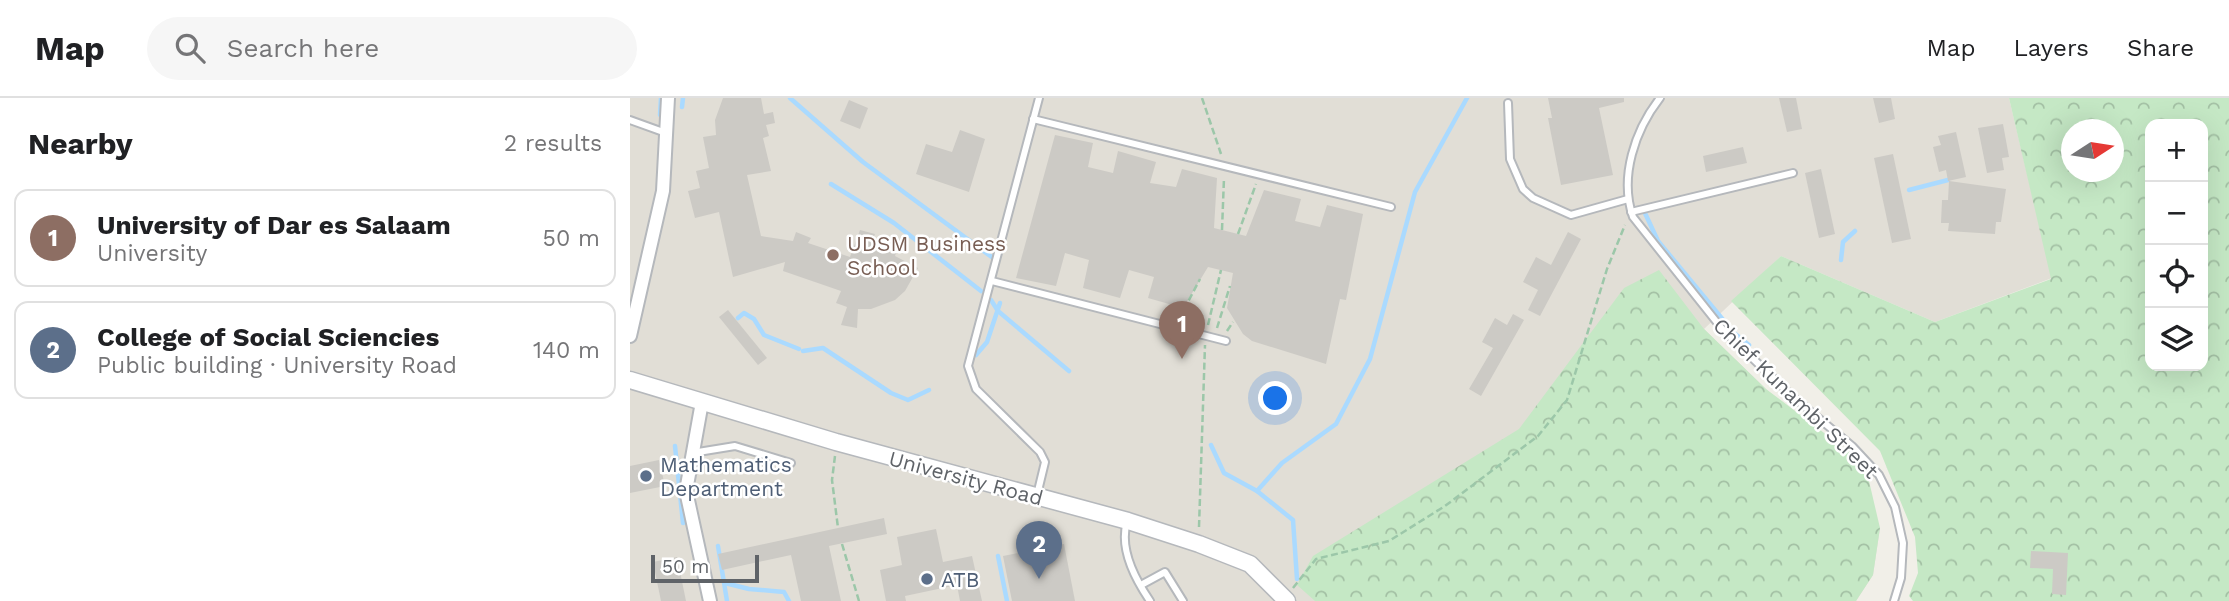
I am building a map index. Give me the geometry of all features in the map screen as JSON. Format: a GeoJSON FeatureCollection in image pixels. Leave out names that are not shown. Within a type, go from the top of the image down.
{"type":"FeatureCollection","features":[{"type":"Feature","properties":{"kind":"street"},"geometry":{"type":"LineString","coordinates":[[630,336],[663,191],[668,98]]}},
{"type":"Feature","properties":{"kind":"street","name":"University Road"},"geometry":{"type":"LineString","coordinates":[[630,380],[836,442],[1128,521],[1199,544],[1250,564],[1286,600]]}},
{"type":"Feature","properties":{"kind":"street"},"geometry":{"type":"LineString","coordinates":[[702,402],[690,454],[686,491],[710,601]]}},
{"type":"Feature","properties":{"kind":"lane"},"geometry":{"type":"LineString","coordinates":[[1036,497],[1045,462],[1040,452],[976,389],[970,378],[971,353],[1039,98]]}},
{"type":"Feature","properties":{"kind":"lane","name":"Chief Kunambi Street"},"geometry":{"type":"LineString","coordinates":[[1660,98],[1635,140],[1628,199],[1631,212],[1723,330],[1880,475],[1895,507],[1903,543],[1901,578],[1894,601]]}},
{"type":"Feature","properties":{"kind":"lane"},"geometry":{"type":"LineString","coordinates":[[1508,103],[1510,159],[1523,189],[1533,198],[1571,215],[1628,199]]}},
{"type":"Feature","properties":{"kind":"lane"},"geometry":{"type":"LineString","coordinates":[[1033,119],[1391,207]]}},
{"type":"Feature","properties":{"kind":"lane"},"geometry":{"type":"LineString","coordinates":[[630,120],[666,133]]}},
{"type":"Feature","properties":{"kind":"lane"},"geometry":{"type":"LineString","coordinates":[[1631,212],[1793,173]]}},
{"type":"Feature","properties":{"kind":"lane"},"geometry":{"type":"LineString","coordinates":[[992,281],[1226,341]]}},
{"type":"Feature","properties":{"kind":"lane"},"geometry":{"type":"LineString","coordinates":[[690,454],[735,446],[791,463]]}},
{"type":"Feature","properties":{"kind":"lane"},"geometry":{"type":"LineString","coordinates":[[1128,521],[1123,536],[1129,561],[1150,601]]}},
{"type":"Feature","properties":{"kind":"lane"},"geometry":{"type":"LineString","coordinates":[[1141,585],[1165,572],[1183,601]]}},
{"type":"Feature","properties":{"kind":"path"},"geometry":{"type":"LineString","coordinates":[[1202,98],[1224,165],[1222,230]]}},
{"type":"Feature","properties":{"kind":"path"},"geometry":{"type":"LineString","coordinates":[[1238,234],[1260,174]]}},
{"type":"Feature","properties":{"kind":"path"},"geometry":{"type":"LineString","coordinates":[[1286,600],[1316,559],[1389,541],[1445,506],[1538,436],[1567,400],[1607,269],[1631,212]]}},
{"type":"Feature","properties":{"kind":"path"},"geometry":{"type":"LineString","coordinates":[[1199,544],[1205,336],[1222,270]]}},
{"type":"Feature","properties":{"kind":"path"},"geometry":{"type":"LineString","coordinates":[[1174,328],[1200,279]]}},
{"type":"Feature","properties":{"kind":"path"},"geometry":{"type":"LineString","coordinates":[[1213,338],[1230,286]]}},
{"type":"Feature","properties":{"kind":"path"},"geometry":{"type":"LineString","coordinates":[[836,442],[832,480],[838,528]]}},
{"type":"Feature","properties":{"kind":"path"},"geometry":{"type":"LineString","coordinates":[[842,544],[859,601]]}},
{"type":"Feature","properties":{"kind":"shaded area"},"geometry":{"type":"Polygon","coordinates":[[[630,98],[2009,98],[2052,278],[1935,322],[1781,256],[1704,329],[1766,389],[1880,528],[1873,575],[1856,601],[630,601],[630,98]]]}},
{"type":"Feature","properties":{"kind":"green space"},"geometry":{"type":"Polygon","coordinates":[[[2009,98],[2229,98],[2229,601],[1913,601],[1909,596],[1918,573],[1915,537],[1880,451],[1731,301],[1781,256],[1935,322],[2051,279],[2009,98]]]}},
{"type":"Feature","properties":{"kind":"green space"},"geometry":{"type":"Polygon","coordinates":[[[1659,270],[1704,329],[1766,389],[1865,464],[1880,528],[1873,575],[1856,601],[1315,601],[1297,585],[1313,556],[1519,429],[1624,288],[1659,270]]]}},
{"type":"Feature","properties":{"kind":"building"},"geometry":{"type":"Polygon","coordinates":[[[723,98],[761,98],[764,114],[773,112],[775,123],[766,125],[769,136],[763,138],[771,171],[747,175],[761,236],[793,241],[796,232],[811,238],[808,243],[850,257],[860,230],[875,234],[873,239],[898,247],[895,256],[918,268],[905,291],[895,300],[871,309],[858,309],[857,328],[841,325],[847,307],[836,303],[841,291],[783,271],[785,262],[733,277],[719,212],[695,218],[688,191],[700,188],[696,171],[709,168],[703,137],[716,135],[715,120],[723,98]]]}},
{"type":"Feature","properties":{"kind":"building"},"geometry":{"type":"Polygon","coordinates":[[[1548,98],[1624,98],[1624,102],[1599,108],[1613,175],[1561,185],[1548,118],[1552,118],[1548,98]]]}},
{"type":"Feature","properties":{"kind":"building"},"geometry":{"type":"Polygon","coordinates":[[[1779,98],[1796,98],[1802,129],[1787,132],[1779,98]]]}},
{"type":"Feature","properties":{"kind":"building"},"geometry":{"type":"Polygon","coordinates":[[[1873,98],[1891,98],[1895,119],[1879,123],[1873,98]]]}},
{"type":"Feature","properties":{"kind":"building"},"geometry":{"type":"Polygon","coordinates":[[[849,100],[868,108],[860,129],[840,121],[849,100]]]}},
{"type":"Feature","properties":{"kind":"building"},"geometry":{"type":"Polygon","coordinates":[[[2003,124],[2009,157],[2002,158],[2004,170],[1987,173],[1978,128],[2003,124]]]}},
{"type":"Feature","properties":{"kind":"building"},"geometry":{"type":"Polygon","coordinates":[[[960,130],[985,139],[969,192],[916,174],[926,144],[952,152],[960,130]]]}},
{"type":"Feature","properties":{"kind":"building"},"geometry":{"type":"Polygon","coordinates":[[[1956,132],[1966,177],[1948,181],[1946,170],[1939,172],[1933,147],[1941,145],[1938,136],[1956,132]]]}},
{"type":"Feature","properties":{"kind":"building"},"geometry":{"type":"Polygon","coordinates":[[[1055,135],[1093,143],[1088,167],[1113,173],[1118,151],[1156,162],[1150,183],[1176,187],[1182,169],[1217,178],[1214,228],[1246,236],[1264,190],[1301,199],[1295,221],[1320,227],[1327,205],[1363,214],[1346,300],[1340,299],[1326,364],[1252,341],[1243,334],[1227,308],[1233,273],[1208,267],[1183,308],[1148,298],[1154,277],[1129,270],[1120,298],[1083,288],[1089,260],[1065,253],[1056,286],[1016,278],[1055,135]]]}},
{"type":"Feature","properties":{"kind":"building"},"geometry":{"type":"Polygon","coordinates":[[[1743,147],[1747,163],[1706,172],[1703,156],[1743,147]]]}},
{"type":"Feature","properties":{"kind":"building"},"geometry":{"type":"Polygon","coordinates":[[[1893,154],[1911,239],[1892,243],[1874,158],[1893,154]]]}},
{"type":"Feature","properties":{"kind":"building"},"geometry":{"type":"Polygon","coordinates":[[[1821,169],[1835,234],[1819,238],[1805,173],[1821,169]]]}},
{"type":"Feature","properties":{"kind":"building"},"geometry":{"type":"Polygon","coordinates":[[[1949,181],[2006,189],[2001,222],[1996,222],[1995,234],[1948,231],[1949,223],[1941,223],[1942,200],[1948,200],[1949,181]]]}},
{"type":"Feature","properties":{"kind":"building"},"geometry":{"type":"Polygon","coordinates":[[[1568,232],[1581,239],[1540,316],[1528,310],[1538,290],[1523,282],[1536,257],[1551,265],[1568,232]]]}},
{"type":"Feature","properties":{"kind":"building"},"geometry":{"type":"Polygon","coordinates":[[[728,310],[767,358],[758,365],[719,317],[728,310]]]}},
{"type":"Feature","properties":{"kind":"building"},"geometry":{"type":"Polygon","coordinates":[[[1513,314],[1524,320],[1481,396],[1469,389],[1493,348],[1482,342],[1495,318],[1507,325],[1513,314]]]}},
{"type":"Feature","properties":{"kind":"building","name":"Mathematics Department"},"geometry":{"type":"Polygon","coordinates":[[[659,460],[665,486],[630,493],[630,466],[659,460]]]}},
{"type":"Feature","properties":{"kind":"building"},"geometry":{"type":"Polygon","coordinates":[[[884,518],[887,534],[829,546],[841,601],[801,601],[791,555],[722,570],[718,554],[884,518]]]}},
{"type":"Feature","properties":{"kind":"building"},"geometry":{"type":"Polygon","coordinates":[[[936,529],[943,562],[972,556],[982,601],[960,601],[957,585],[905,596],[906,601],[886,601],[880,570],[902,565],[897,537],[936,529]]]}},
{"type":"Feature","properties":{"kind":"building"},"geometry":{"type":"Polygon","coordinates":[[[1064,544],[1075,601],[1012,601],[1003,556],[1064,544]]]}},
{"type":"Feature","properties":{"kind":"building"},"geometry":{"type":"Polygon","coordinates":[[[2031,551],[2068,553],[2066,595],[2052,594],[2053,569],[2030,568],[2031,551]]]}},
{"type":"Feature","properties":{"kind":"building"},"geometry":{"type":"Polygon","coordinates":[[[677,557],[686,601],[661,601],[653,562],[677,557]]]}},
{"type":"Feature","properties":{"kind":"waterway"},"geometry":{"type":"LineString","coordinates":[[660,115],[661,98]]}},
{"type":"Feature","properties":{"kind":"waterway"},"geometry":{"type":"LineString","coordinates":[[682,107],[683,98]]}},
{"type":"Feature","properties":{"kind":"waterway"},"geometry":{"type":"LineString","coordinates":[[790,98],[863,162],[993,258]]}},
{"type":"Feature","properties":{"kind":"waterway"},"geometry":{"type":"LineString","coordinates":[[1257,491],[1282,463],[1336,424],[1370,359],[1415,192],[1467,98]]}},
{"type":"Feature","properties":{"kind":"waterway"},"geometry":{"type":"LineString","coordinates":[[1909,190],[1948,180]]}},
{"type":"Feature","properties":{"kind":"waterway"},"geometry":{"type":"LineString","coordinates":[[831,184],[894,223],[981,291]]}},
{"type":"Feature","properties":{"kind":"waterway"},"geometry":{"type":"LineString","coordinates":[[1644,211],[1658,241],[1734,333],[1749,345]]}},
{"type":"Feature","properties":{"kind":"waterway"},"geometry":{"type":"LineString","coordinates":[[1841,260],[1843,242],[1855,231]]}},
{"type":"Feature","properties":{"kind":"waterway"},"geometry":{"type":"LineString","coordinates":[[991,300],[998,311],[1069,371]]}},
{"type":"Feature","properties":{"kind":"waterway"},"geometry":{"type":"LineString","coordinates":[[976,355],[987,342],[1000,303]]}},
{"type":"Feature","properties":{"kind":"waterway"},"geometry":{"type":"LineString","coordinates":[[738,318],[744,313],[754,319],[764,335],[799,349]]}},
{"type":"Feature","properties":{"kind":"waterway"},"geometry":{"type":"LineString","coordinates":[[803,351],[823,348],[891,393],[908,400],[929,390]]}},
{"type":"Feature","properties":{"kind":"waterway"},"geometry":{"type":"LineString","coordinates":[[1211,445],[1224,473],[1257,491],[1293,520],[1297,579]]}},
{"type":"Feature","properties":{"kind":"waterway"},"geometry":{"type":"LineString","coordinates":[[675,446],[683,523]]}},
{"type":"Feature","properties":{"kind":"waterway"},"geometry":{"type":"LineString","coordinates":[[718,546],[727,601]]}},
{"type":"Feature","properties":{"kind":"waterway"},"geometry":{"type":"LineString","coordinates":[[998,556],[1007,601]]}},
{"type":"Feature","properties":{"kind":"waterway"},"geometry":{"type":"LineString","coordinates":[[725,583],[749,589],[784,592],[789,601]]}},
{"type":"Feature","properties":{"kind":"place","name":"UDSM Business School"},"geometry":{"type":"Point","coordinates":[833,255]}},
{"type":"Feature","properties":{"kind":"place","name":"University of Dar es Salaam"},"geometry":{"type":"Point","coordinates":[1182,359]}},
{"type":"Feature","properties":{"kind":"place","name":"Mathematics Department"},"geometry":{"type":"Point","coordinates":[646,476]}},
{"type":"Feature","properties":{"kind":"place","name":"ATB"},"geometry":{"type":"Point","coordinates":[927,579]}},
{"type":"Feature","properties":{"kind":"place","name":"College of Social Sciencies"},"geometry":{"type":"Point","coordinates":[1039,579]}}]}
